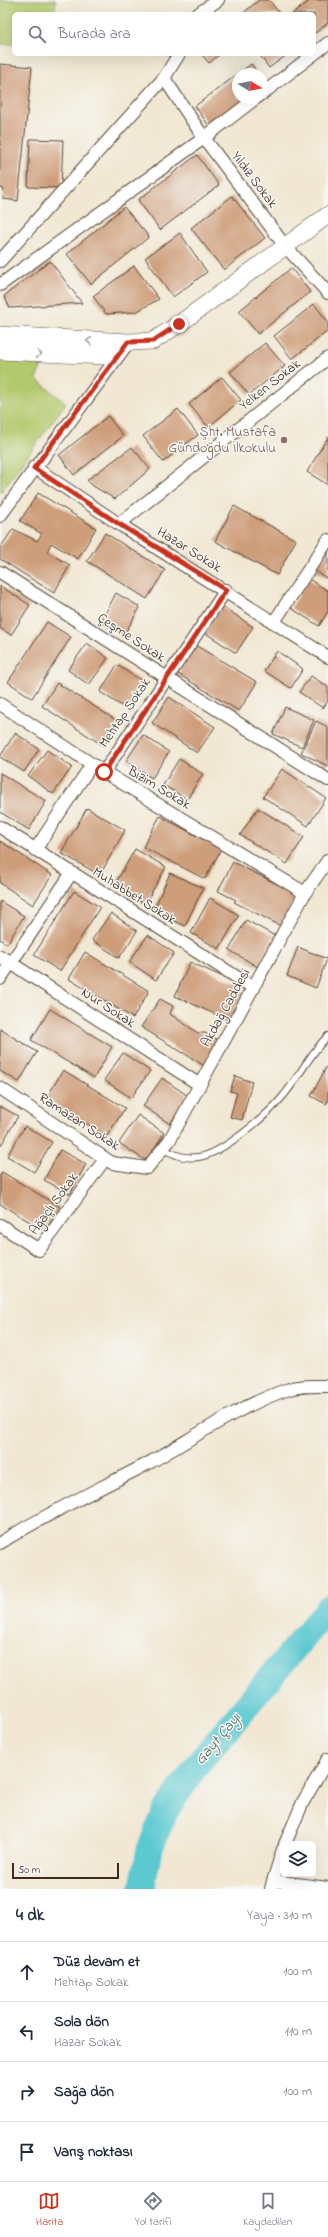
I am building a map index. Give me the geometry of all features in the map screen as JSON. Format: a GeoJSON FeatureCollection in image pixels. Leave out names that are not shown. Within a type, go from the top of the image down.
{"type":"FeatureCollection","features":[{"type":"Feature","properties":{"kind":"street"},"geometry":{"type":"LineString","coordinates":[[198,12],[201,0]]}},
{"type":"Feature","properties":{"kind":"street"},"geometry":{"type":"LineString","coordinates":[[201,12],[218,0]]}},
{"type":"Feature","properties":{"kind":"street"},"geometry":{"type":"LineString","coordinates":[[316,52],[328,43]]}},
{"type":"Feature","properties":{"kind":"street"},"geometry":{"type":"LineString","coordinates":[[0,261],[164,78],[178,56]]}},
{"type":"Feature","properties":{"kind":"street"},"geometry":{"type":"LineString","coordinates":[[268,89],[311,56]]}},
{"type":"Feature","properties":{"kind":"street","name":"Yıldız Sokak"},"geometry":{"type":"LineString","coordinates":[[164,78],[204,138],[284,246],[328,293]]}},
{"type":"Feature","properties":{"kind":"street"},"geometry":{"type":"LineString","coordinates":[[0,285],[204,138],[248,104]]}},
{"type":"Feature","properties":{"kind":"street"},"geometry":{"type":"LineString","coordinates":[[0,335],[128,342],[153,341],[179,324],[328,215]]}},
{"type":"Feature","properties":{"kind":"street"},"geometry":{"type":"LineString","coordinates":[[0,351],[105,356],[128,342]]}},
{"type":"Feature","properties":{"kind":"street"},"geometry":{"type":"LineString","coordinates":[[0,516],[128,342]]}},
{"type":"Feature","properties":{"kind":"street","name":"Yelken Sokak"},"geometry":{"type":"LineString","coordinates":[[119,524],[328,358]]}},
{"type":"Feature","properties":{"kind":"street","name":"Hazar Sokak"},"geometry":{"type":"LineString","coordinates":[[34,468],[119,524],[226,590],[328,657]]}},
{"type":"Feature","properties":{"kind":"street"},"geometry":{"type":"LineString","coordinates":[[274,622],[328,540]]}},
{"type":"Feature","properties":{"kind":"street","name":"Çeşme Sokak"},"geometry":{"type":"LineString","coordinates":[[0,572],[166,679],[328,780]]}},
{"type":"Feature","properties":{"kind":"street","name":"Mehtap Sokak"},"geometry":{"type":"LineString","coordinates":[[104,772],[226,590]]}},
{"type":"Feature","properties":{"kind":"street","name":"Bizim Sokak"},"geometry":{"type":"LineString","coordinates":[[0,704],[104,772],[304,894]]}},
{"type":"Feature","properties":{"kind":"street"},"geometry":{"type":"LineString","coordinates":[[35,850],[92,764]]}},
{"type":"Feature","properties":{"kind":"street","name":"Muhabbet Sokak"},"geometry":{"type":"LineString","coordinates":[[0,828],[254,988]]}},
{"type":"Feature","properties":{"kind":"street","name":"Akdağ Caddesi"},"geometry":{"type":"LineString","coordinates":[[147,1168],[169,1141],[254,988],[304,894],[328,860]]}},
{"type":"Feature","properties":{"kind":"street"},"geometry":{"type":"LineString","coordinates":[[0,979],[5,959],[71,874]]}},
{"type":"Feature","properties":{"kind":"street","name":"Nur Sokak"},"geometry":{"type":"LineString","coordinates":[[5,959],[200,1086]]}},
{"type":"Feature","properties":{"kind":"street","name":"Ramazan Sokak"},"geometry":{"type":"LineString","coordinates":[[0,1088],[112,1163],[147,1168]]}},
{"type":"Feature","properties":{"kind":"street","name":"Ağaçlı Sokak"},"geometry":{"type":"LineString","coordinates":[[0,1225],[39,1250],[106,1158]]}},
{"type":"Feature","properties":{"kind":"street"},"geometry":{"type":"LineString","coordinates":[[0,1543],[37,1519],[146,1464],[248,1407],[287,1390],[308,1385],[328,1386]]}},
{"type":"Feature","properties":{"kind":"street"},"geometry":{"type":"LineString","coordinates":[[286,1841],[303,1802],[328,1760]]}},
{"type":"Feature","properties":{"kind":"street"},"geometry":{"type":"LineString","coordinates":[[280,1859],[272,1885],[328,1888]]}},
{"type":"Feature","properties":{"kind":"lane"},"geometry":{"type":"LineString","coordinates":[[163,1149],[180,1157],[199,1157],[224,1146],[257,1123],[284,1095],[315,1048],[328,1036]]}},
{"type":"Feature","properties":{"kind":"green space"},"geometry":{"type":"Polygon","coordinates":[[[0,0],[56,0],[54,12],[12,12],[12,44],[0,44],[0,0]]]}},
{"type":"Feature","properties":{"kind":"green space"},"geometry":{"type":"Polygon","coordinates":[[[0,356],[45,358],[36,379],[66,403],[1,492],[0,356]]]}},
{"type":"Feature","properties":{"kind":"building"},"geometry":{"type":"Polygon","coordinates":[[[259,0],[269,0],[278,12],[244,12],[259,0]]]}},
{"type":"Feature","properties":{"kind":"building"},"geometry":{"type":"Polygon","coordinates":[[[311,0],[328,0],[328,23],[316,32],[316,12],[295,12],[311,0]]]}},
{"type":"Feature","properties":{"kind":"building"},"geometry":{"type":"Polygon","coordinates":[[[203,56],[218,56],[209,63],[203,56]]]}},
{"type":"Feature","properties":{"kind":"building"},"geometry":{"type":"Polygon","coordinates":[[[260,56],[285,56],[269,68],[260,56]]]}},
{"type":"Feature","properties":{"kind":"building"},"geometry":{"type":"Polygon","coordinates":[[[0,64],[32,67],[18,201],[3,199],[4,189],[0,188],[0,64]]]}},
{"type":"Feature","properties":{"kind":"building"},"geometry":{"type":"Polygon","coordinates":[[[251,64],[254,68],[246,68],[251,64]]]}},
{"type":"Feature","properties":{"kind":"building"},"geometry":{"type":"Polygon","coordinates":[[[232,78],[232,104],[239,104],[209,126],[195,106],[232,78]]]}},
{"type":"Feature","properties":{"kind":"building"},"geometry":{"type":"Polygon","coordinates":[[[30,139],[63,140],[61,188],[28,187],[30,139]]]}},
{"type":"Feature","properties":{"kind":"building"},"geometry":{"type":"Polygon","coordinates":[[[197,155],[219,185],[160,230],[138,200],[197,155]]]}},
{"type":"Feature","properties":{"kind":"building"},"geometry":{"type":"Polygon","coordinates":[[[232,196],[265,238],[224,270],[191,228],[232,196]]]}},
{"type":"Feature","properties":{"kind":"building"},"geometry":{"type":"Polygon","coordinates":[[[124,207],[149,237],[91,284],[67,254],[124,207]]]}},
{"type":"Feature","properties":{"kind":"building"},"geometry":{"type":"Polygon","coordinates":[[[180,233],[207,272],[173,297],[145,258],[180,233]]]}},
{"type":"Feature","properties":{"kind":"building"},"geometry":{"type":"Polygon","coordinates":[[[50,261],[82,303],[10,308],[4,296],[50,261]]]}},
{"type":"Feature","properties":{"kind":"building"},"geometry":{"type":"Polygon","coordinates":[[[134,266],[159,299],[136,312],[106,314],[93,296],[134,266]]]}},
{"type":"Feature","properties":{"kind":"building"},"geometry":{"type":"Polygon","coordinates":[[[291,268],[310,292],[258,334],[239,311],[291,268]]]}},
{"type":"Feature","properties":{"kind":"building"},"geometry":{"type":"Polygon","coordinates":[[[314,304],[328,322],[328,331],[292,359],[274,336],[314,304]]]}},
{"type":"Feature","properties":{"kind":"building"},"geometry":{"type":"Polygon","coordinates":[[[265,343],[285,366],[249,395],[230,372],[265,343]]]}},
{"type":"Feature","properties":{"kind":"building"},"geometry":{"type":"Polygon","coordinates":[[[222,377],[241,400],[208,427],[189,404],[222,377]]]}},
{"type":"Feature","properties":{"kind":"building"},"geometry":{"type":"Polygon","coordinates":[[[178,409],[198,435],[163,462],[143,436],[178,409]]]}},
{"type":"Feature","properties":{"kind":"building"},"geometry":{"type":"Polygon","coordinates":[[[108,416],[123,436],[74,475],[59,455],[108,416]]]}},
{"type":"Feature","properties":{"kind":"building"},"geometry":{"type":"Polygon","coordinates":[[[328,437],[328,485],[307,472],[328,437]]]}},
{"type":"Feature","properties":{"kind":"building"},"geometry":{"type":"Polygon","coordinates":[[[132,447],[150,469],[115,499],[93,486],[87,480],[132,447]]]}},
{"type":"Feature","properties":{"kind":"building"},"geometry":{"type":"Polygon","coordinates":[[[38,493],[96,528],[78,559],[51,543],[47,552],[70,565],[54,593],[0,559],[0,548],[13,529],[37,541],[42,534],[20,521],[38,493]]]}},
{"type":"Feature","properties":{"kind":"building"},"geometry":{"type":"Polygon","coordinates":[[[234,506],[296,540],[277,575],[215,541],[234,506]]]}},
{"type":"Feature","properties":{"kind":"building"},"geometry":{"type":"Polygon","coordinates":[[[105,533],[165,570],[147,599],[87,561],[105,533]]]}},
{"type":"Feature","properties":{"kind":"building"},"geometry":{"type":"Polygon","coordinates":[[[328,547],[328,579],[314,570],[328,547]]]}},
{"type":"Feature","properties":{"kind":"building"},"geometry":{"type":"Polygon","coordinates":[[[309,579],[328,591],[328,611],[319,626],[291,608],[309,579]]]}},
{"type":"Feature","properties":{"kind":"building"},"geometry":{"type":"Polygon","coordinates":[[[0,586],[30,605],[11,635],[0,628],[0,586]]]}},
{"type":"Feature","properties":{"kind":"building"},"geometry":{"type":"Polygon","coordinates":[[[116,593],[140,607],[124,635],[101,622],[116,593]]]}},
{"type":"Feature","properties":{"kind":"building"},"geometry":{"type":"Polygon","coordinates":[[[222,606],[253,627],[236,653],[204,632],[222,606]]]}},
{"type":"Feature","properties":{"kind":"building"},"geometry":{"type":"Polygon","coordinates":[[[47,622],[71,637],[32,698],[8,682],[47,622]]]}},
{"type":"Feature","properties":{"kind":"building"},"geometry":{"type":"Polygon","coordinates":[[[87,643],[108,658],[89,685],[68,670],[87,643]]]}},
{"type":"Feature","properties":{"kind":"building"},"geometry":{"type":"Polygon","coordinates":[[[195,645],[257,682],[239,711],[178,674],[195,645]]]}},
{"type":"Feature","properties":{"kind":"building"},"geometry":{"type":"Polygon","coordinates":[[[277,651],[303,669],[291,688],[264,671],[277,651]]]}},
{"type":"Feature","properties":{"kind":"building"},"geometry":{"type":"Polygon","coordinates":[[[117,665],[145,683],[128,710],[100,692],[117,665]]]}},
{"type":"Feature","properties":{"kind":"building"},"geometry":{"type":"Polygon","coordinates":[[[311,676],[328,687],[328,701],[323,708],[299,692],[311,676]]]}},
{"type":"Feature","properties":{"kind":"building"},"geometry":{"type":"Polygon","coordinates":[[[57,683],[119,722],[104,746],[42,706],[57,683]]]}},
{"type":"Feature","properties":{"kind":"building"},"geometry":{"type":"Polygon","coordinates":[[[169,697],[215,727],[197,753],[152,723],[169,697]]]}},
{"type":"Feature","properties":{"kind":"building"},"geometry":{"type":"Polygon","coordinates":[[[285,707],[314,720],[302,747],[273,734],[285,707]]]}},
{"type":"Feature","properties":{"kind":"building"},"geometry":{"type":"Polygon","coordinates":[[[316,721],[328,727],[328,766],[301,753],[316,721]]]}},
{"type":"Feature","properties":{"kind":"building"},"geometry":{"type":"Polygon","coordinates":[[[15,733],[39,749],[24,772],[0,757],[15,733]]]}},
{"type":"Feature","properties":{"kind":"building"},"geometry":{"type":"Polygon","coordinates":[[[143,735],[169,752],[152,778],[126,761],[143,735]]]}},
{"type":"Feature","properties":{"kind":"building"},"geometry":{"type":"Polygon","coordinates":[[[47,750],[72,767],[53,794],[28,776],[47,750]]]}},
{"type":"Feature","properties":{"kind":"building"},"geometry":{"type":"Polygon","coordinates":[[[179,759],[203,774],[187,799],[163,785],[179,759]]]}},
{"type":"Feature","properties":{"kind":"building"},"geometry":{"type":"Polygon","coordinates":[[[282,769],[326,798],[308,826],[263,797],[282,769]]]}},
{"type":"Feature","properties":{"kind":"building"},"geometry":{"type":"Polygon","coordinates":[[[0,773],[46,801],[29,830],[0,812],[0,773]]]}},
{"type":"Feature","properties":{"kind":"building"},"geometry":{"type":"Polygon","coordinates":[[[87,808],[125,830],[100,875],[61,853],[87,808]]]}},
{"type":"Feature","properties":{"kind":"building"},"geometry":{"type":"Polygon","coordinates":[[[258,808],[304,837],[287,864],[240,835],[258,808]]]}},
{"type":"Feature","properties":{"kind":"building"},"geometry":{"type":"Polygon","coordinates":[[[160,816],[221,849],[205,879],[143,847],[160,816]]]}},
{"type":"Feature","properties":{"kind":"building"},"geometry":{"type":"Polygon","coordinates":[[[0,841],[52,875],[33,905],[0,883],[0,841]]]}},
{"type":"Feature","properties":{"kind":"building"},"geometry":{"type":"Polygon","coordinates":[[[135,849],[166,867],[145,904],[114,886],[135,849]]]}},
{"type":"Feature","properties":{"kind":"building"},"geometry":{"type":"Polygon","coordinates":[[[233,862],[297,894],[281,926],[234,902],[236,900],[218,891],[233,862]]]}},
{"type":"Feature","properties":{"kind":"building"},"geometry":{"type":"Polygon","coordinates":[[[170,873],[203,888],[185,926],[153,911],[170,873]]]}},
{"type":"Feature","properties":{"kind":"building"},"geometry":{"type":"Polygon","coordinates":[[[74,891],[100,907],[60,971],[34,955],[74,891]]]}},
{"type":"Feature","properties":{"kind":"building"},"geometry":{"type":"Polygon","coordinates":[[[210,898],[239,915],[219,949],[191,933],[210,898]]]}},
{"type":"Feature","properties":{"kind":"building"},"geometry":{"type":"Polygon","coordinates":[[[0,901],[24,916],[7,944],[0,939],[0,901]]]}},
{"type":"Feature","properties":{"kind":"building"},"geometry":{"type":"Polygon","coordinates":[[[111,913],[137,931],[119,958],[92,940],[111,913]]]}},
{"type":"Feature","properties":{"kind":"building"},"geometry":{"type":"Polygon","coordinates":[[[246,920],[275,936],[258,967],[229,950],[246,920]]]}},
{"type":"Feature","properties":{"kind":"building"},"geometry":{"type":"Polygon","coordinates":[[[148,935],[174,953],[156,980],[129,962],[148,935]]]}},
{"type":"Feature","properties":{"kind":"building"},"geometry":{"type":"Polygon","coordinates":[[[298,947],[327,959],[316,988],[287,976],[298,947]]]}},
{"type":"Feature","properties":{"kind":"building"},"geometry":{"type":"Polygon","coordinates":[[[85,952],[149,991],[133,1018],[69,979],[85,952]]]}},
{"type":"Feature","properties":{"kind":"building"},"geometry":{"type":"Polygon","coordinates":[[[190,962],[245,987],[230,1021],[175,996],[190,962]]]}},
{"type":"Feature","properties":{"kind":"building"},"geometry":{"type":"Polygon","coordinates":[[[160,999],[173,1006],[170,1014],[198,1033],[205,1033],[218,1040],[203,1065],[141,1027],[160,999]]]}},
{"type":"Feature","properties":{"kind":"building"},"geometry":{"type":"Polygon","coordinates":[[[50,1009],[112,1047],[94,1078],[31,1040],[50,1009]]]}},
{"type":"Feature","properties":{"kind":"building"},"geometry":{"type":"Polygon","coordinates":[[[0,1029],[37,1052],[19,1082],[0,1071],[0,1029]]]}},
{"type":"Feature","properties":{"kind":"building"},"geometry":{"type":"Polygon","coordinates":[[[123,1053],[150,1071],[131,1098],[104,1080],[123,1053]]]}},
{"type":"Feature","properties":{"kind":"building"},"geometry":{"type":"Polygon","coordinates":[[[328,1064],[328,1101],[326,1104],[311,1096],[328,1064]]]}},
{"type":"Feature","properties":{"kind":"building"},"geometry":{"type":"Polygon","coordinates":[[[63,1070],[125,1108],[107,1136],[46,1099],[63,1070]]]}},
{"type":"Feature","properties":{"kind":"building"},"geometry":{"type":"Polygon","coordinates":[[[235,1076],[252,1082],[242,1120],[230,1117],[237,1093],[230,1091],[235,1076]]]}},
{"type":"Feature","properties":{"kind":"building"},"geometry":{"type":"Polygon","coordinates":[[[162,1078],[188,1096],[170,1124],[143,1106],[162,1078]]]}},
{"type":"Feature","properties":{"kind":"building"},"geometry":{"type":"Polygon","coordinates":[[[0,1106],[18,1116],[0,1147],[0,1106]]]}},
{"type":"Feature","properties":{"kind":"building"},"geometry":{"type":"Polygon","coordinates":[[[138,1115],[164,1133],[146,1161],[119,1143],[138,1115]]]}},
{"type":"Feature","properties":{"kind":"building"},"geometry":{"type":"Polygon","coordinates":[[[25,1126],[52,1142],[34,1172],[7,1156],[25,1126]]]}},
{"type":"Feature","properties":{"kind":"building"},"geometry":{"type":"Polygon","coordinates":[[[60,1150],[86,1164],[70,1194],[44,1180],[60,1150]]]}},
{"type":"Feature","properties":{"kind":"building"},"geometry":{"type":"Polygon","coordinates":[[[2,1172],[60,1207],[45,1231],[0,1204],[0,1176],[2,1172]]]}},
{"type":"Feature","properties":{"kind":"waterway","name":"Gayt Çayı"},"geometry":{"type":"LineString","coordinates":[[142,1889],[149,1851],[165,1812],[197,1765],[328,1608]]}},
{"type":"Feature","properties":{"kind":"place","name":"Şht. Mustafa Gündoğdu İlkokulu"},"geometry":{"type":"Point","coordinates":[284,440]}},
{"type":"Feature","properties":{"kind":"route"},"geometry":{"type":"LineString","coordinates":[[104,772],[226,590],[119,524],[34,468],[128,342],[153,341],[179,324]]}}]}
